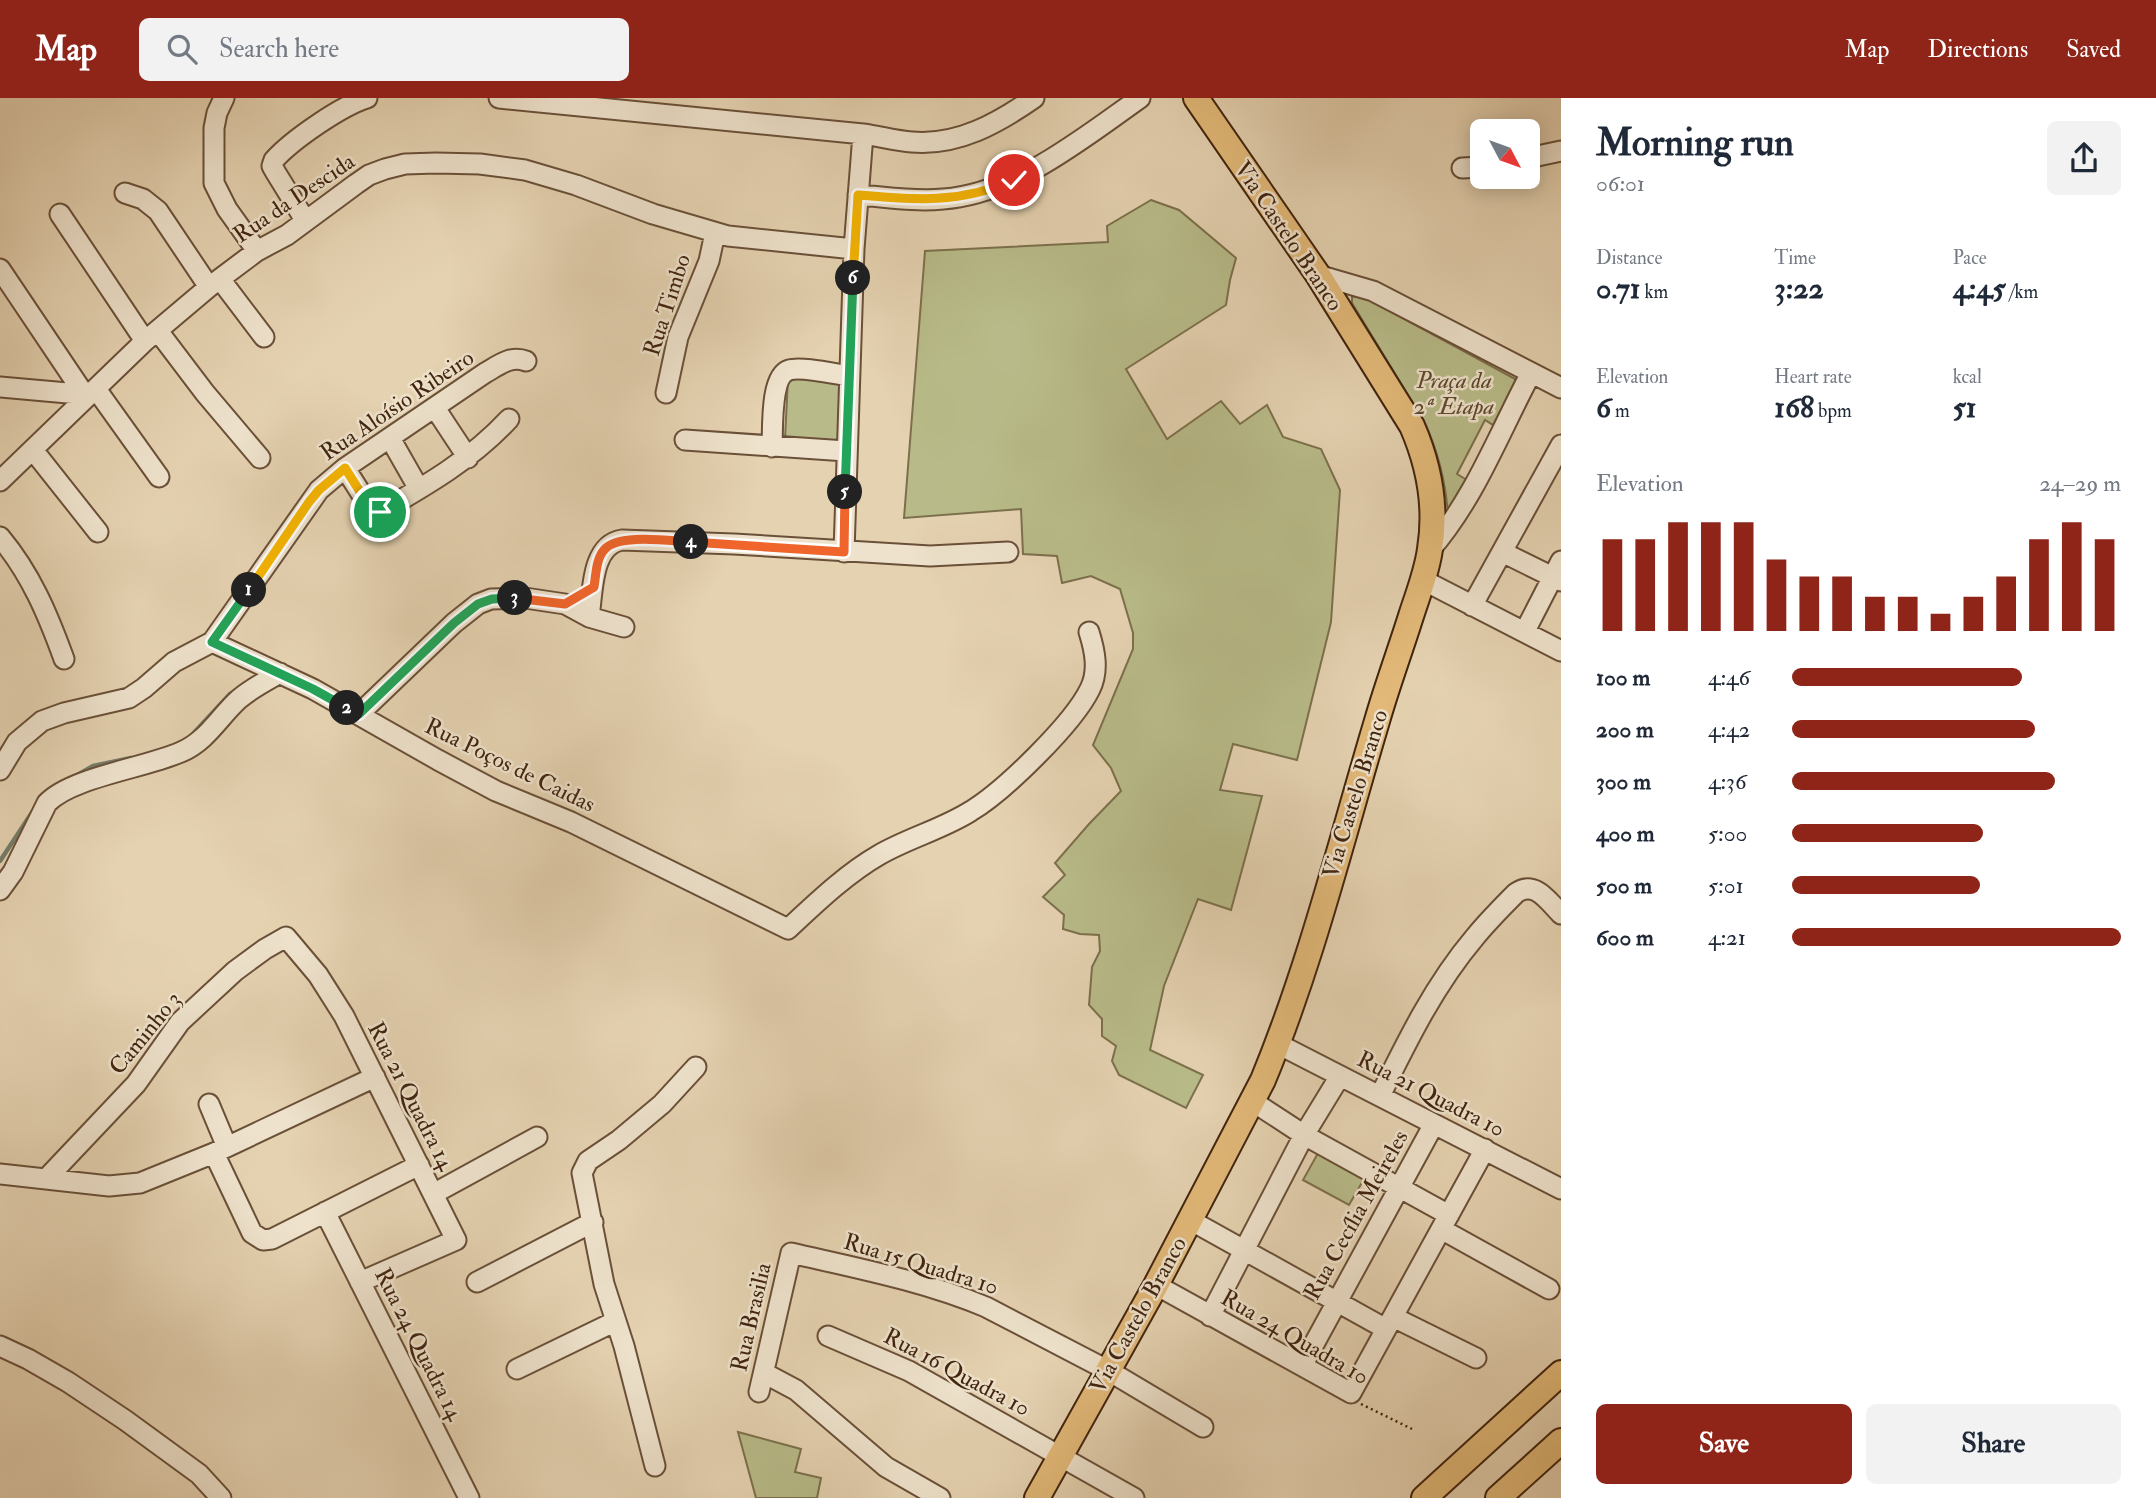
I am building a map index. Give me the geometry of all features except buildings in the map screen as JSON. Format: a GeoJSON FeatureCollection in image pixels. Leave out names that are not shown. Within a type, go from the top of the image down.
{"type":"FeatureCollection","features":[{"type":"Feature","properties":{"kind":"main road","name":"Via Castelo Branco"},"geometry":{"type":"LineString","coordinates":[[1037,1498],[1156,1285],[1252,1101],[1278,1044],[1308,956],[1430,550],[1431,493],[1422,449],[1412,426],[1318,275],[1241,167],[1196,98]]}},
{"type":"Feature","properties":{"kind":"main road"},"geometry":{"type":"LineString","coordinates":[[1424,1498],[1561,1373]]}},
{"type":"Feature","properties":{"kind":"main road"},"geometry":{"type":"LineString","coordinates":[[1498,1498],[1561,1441]]}},
{"type":"Feature","properties":{"kind":"street"},"geometry":{"type":"LineString","coordinates":[[224,98],[214,128],[214,183],[227,209],[257,251]]}},
{"type":"Feature","properties":{"kind":"street"},"geometry":{"type":"LineString","coordinates":[[305,220],[272,166],[274,160],[344,103],[367,98]]}},
{"type":"Feature","properties":{"kind":"street"},"geometry":{"type":"LineString","coordinates":[[499,98],[863,134],[913,142],[944,141],[971,134],[993,124],[1034,98]]}},
{"type":"Feature","properties":{"kind":"street"},"geometry":{"type":"LineString","coordinates":[[858,195],[918,200],[944,199],[996,188],[1037,166],[1140,98]]}},
{"type":"Feature","properties":{"kind":"street"},"geometry":{"type":"LineString","coordinates":[[844,552],[854,248],[863,134]]}},
{"type":"Feature","properties":{"kind":"street"},"geometry":{"type":"LineString","coordinates":[[1540,155],[1561,151]]}},
{"type":"Feature","properties":{"kind":"street","name":"Rua da Descida"},"geometry":{"type":"LineString","coordinates":[[0,481],[90,392],[215,283],[369,175],[405,164],[480,164],[524,170],[715,233],[769,241],[854,248]]}},
{"type":"Feature","properties":{"kind":"street"},"geometry":{"type":"LineString","coordinates":[[1462,169],[1470,168]]}},
{"type":"Feature","properties":{"kind":"street"},"geometry":{"type":"LineString","coordinates":[[125,193],[143,199],[158,211],[215,283],[264,337]]}},
{"type":"Feature","properties":{"kind":"street"},"geometry":{"type":"LineString","coordinates":[[60,214],[152,336],[260,458]]}},
{"type":"Feature","properties":{"kind":"street","name":"Rua Timbo"},"geometry":{"type":"LineString","coordinates":[[666,393],[678,337],[709,261],[715,233]]}},
{"type":"Feature","properties":{"kind":"street"},"geometry":{"type":"LineString","coordinates":[[1318,275],[1373,291],[1561,388]]}},
{"type":"Feature","properties":{"kind":"street"},"geometry":{"type":"LineString","coordinates":[[2,276],[159,477]]}},
{"type":"Feature","properties":{"kind":"street","name":"Rua Aloísio Ribeiro"},"geometry":{"type":"LineString","coordinates":[[0,770],[17,743],[42,721],[64,713],[129,698],[174,662],[212,642],[319,490],[345,468],[485,373],[510,359],[526,361]]}},
{"type":"Feature","properties":{"kind":"street"},"geometry":{"type":"LineString","coordinates":[[772,447],[776,384],[783,373],[793,369],[849,376]]}},
{"type":"Feature","properties":{"kind":"street"},"geometry":{"type":"LineString","coordinates":[[1430,550],[1462,508],[1531,373]]}},
{"type":"Feature","properties":{"kind":"street"},"geometry":{"type":"LineString","coordinates":[[0,387],[90,392]]}},
{"type":"Feature","properties":{"kind":"street"},"geometry":{"type":"LineString","coordinates":[[435,408],[468,458]]}},
{"type":"Feature","properties":{"kind":"street"},"geometry":{"type":"LineString","coordinates":[[345,468],[360,494],[377,511],[419,489],[468,458],[489,441],[509,419]]}},
{"type":"Feature","properties":{"kind":"street"},"geometry":{"type":"LineString","coordinates":[[390,438],[419,489]]}},
{"type":"Feature","properties":{"kind":"street"},"geometry":{"type":"LineString","coordinates":[[685,440],[846,452]]}},
{"type":"Feature","properties":{"kind":"street"},"geometry":{"type":"LineString","coordinates":[[33,450],[97,532]]}},
{"type":"Feature","properties":{"kind":"street"},"geometry":{"type":"LineString","coordinates":[[1472,606],[1559,455]]}},
{"type":"Feature","properties":{"kind":"street"},"geometry":{"type":"LineString","coordinates":[[0,537],[35,588],[64,659]]}},
{"type":"Feature","properties":{"kind":"street"},"geometry":{"type":"LineString","coordinates":[[589,617],[596,569],[604,549],[615,541],[721,543],[930,556],[1008,552]]}},
{"type":"Feature","properties":{"kind":"street"},"geometry":{"type":"LineString","coordinates":[[1502,552],[1558,573],[1525,631]]}},
{"type":"Feature","properties":{"kind":"street"},"geometry":{"type":"LineString","coordinates":[[1423,580],[1561,651]]}},
{"type":"Feature","properties":{"kind":"street"},"geometry":{"type":"LineString","coordinates":[[565,604],[594,587]]}},
{"type":"Feature","properties":{"kind":"street"},"geometry":{"type":"LineString","coordinates":[[359,714],[454,623],[478,604],[492,599],[525,598],[565,604],[589,617],[624,627]]}},
{"type":"Feature","properties":{"kind":"street","name":"Rua Poços de Caidas"},"geometry":{"type":"LineString","coordinates":[[212,642],[359,714],[438,761],[496,791],[571,822],[788,929],[858,869],[879,855],[968,813],[995,795],[1076,710],[1090,689],[1096,668],[1089,632]]}},
{"type":"Feature","properties":{"kind":"street"},"geometry":{"type":"LineString","coordinates":[[0,891],[13,872],[47,803],[54,796],[76,785],[182,752],[208,735],[238,700],[253,688],[280,674]]}},
{"type":"Feature","properties":{"kind":"street"},"geometry":{"type":"LineString","coordinates":[[1381,1096],[1425,1009],[1448,974],[1474,938],[1516,893],[1523,888],[1533,889],[1561,914]]}},
{"type":"Feature","properties":{"kind":"street","name":"Caminho 3"},"geometry":{"type":"LineString","coordinates":[[47,1178],[135,1084],[180,1022],[209,993],[250,959],[286,937],[318,975]]}},
{"type":"Feature","properties":{"kind":"street","name":"Rua 21 Quadra 14"},"geometry":{"type":"LineString","coordinates":[[318,975],[344,1016],[456,1240],[360,1282]]}},
{"type":"Feature","properties":{"kind":"street","name":"Rua 21 Quadra 10"},"geometry":{"type":"LineString","coordinates":[[1278,1044],[1561,1189]]}},
{"type":"Feature","properties":{"kind":"street"},"geometry":{"type":"LineString","coordinates":[[655,1466],[604,1283],[582,1173],[585,1166],[662,1104],[696,1067]]}},
{"type":"Feature","properties":{"kind":"street"},"geometry":{"type":"LineString","coordinates":[[1210,1315],[1304,1135],[1340,1076]]}},
{"type":"Feature","properties":{"kind":"street"},"geometry":{"type":"LineString","coordinates":[[0,1174],[109,1186],[126,1185],[168,1173],[375,1077]]}},
{"type":"Feature","properties":{"kind":"street"},"geometry":{"type":"LineString","coordinates":[[1252,1101],[1304,1135],[1399,1188],[1445,1222],[1549,1289]]}},
{"type":"Feature","properties":{"kind":"street"},"geometry":{"type":"LineString","coordinates":[[209,1104],[221,1150],[252,1233],[263,1240],[272,1239],[419,1164]]}},
{"type":"Feature","properties":{"kind":"street","name":"Rua Cecília Meireles"},"geometry":{"type":"LineString","coordinates":[[1301,1366],[1434,1124]]}},
{"type":"Feature","properties":{"kind":"street"},"geometry":{"type":"LineString","coordinates":[[433,1194],[537,1137]]}},
{"type":"Feature","properties":{"kind":"street"},"geometry":{"type":"LineString","coordinates":[[1351,1393],[1485,1149]]}},
{"type":"Feature","properties":{"kind":"street","name":"Rua 24 Quadra 14"},"geometry":{"type":"LineString","coordinates":[[326,1212],[468,1498]]}},
{"type":"Feature","properties":{"kind":"street"},"geometry":{"type":"LineString","coordinates":[[1190,1220],[1337,1301],[1476,1358]]}},
{"type":"Feature","properties":{"kind":"street"},"geometry":{"type":"LineString","coordinates":[[477,1282],[593,1222]]}},
{"type":"Feature","properties":{"kind":"street","name":"Rua 15 Quadra 10"},"geometry":{"type":"LineString","coordinates":[[791,1253],[968,1299],[1109,1371],[1203,1427]]}},
{"type":"Feature","properties":{"kind":"street","name":"Rua Brasilia"},"geometry":{"type":"LineString","coordinates":[[759,1392],[791,1253]]}},
{"type":"Feature","properties":{"kind":"street","name":"Rua 24 Quadra 10"},"geometry":{"type":"LineString","coordinates":[[1156,1285],[1351,1393]]}},
{"type":"Feature","properties":{"kind":"street"},"geometry":{"type":"LineString","coordinates":[[517,1369],[616,1321]]}},
{"type":"Feature","properties":{"kind":"street","name":"Rua 16 Quadra 10"},"geometry":{"type":"LineString","coordinates":[[828,1336],[909,1371],[1134,1498]]}},
{"type":"Feature","properties":{"kind":"street"},"geometry":{"type":"LineString","coordinates":[[0,1346],[68,1382],[154,1440],[199,1474],[221,1498]]}},
{"type":"Feature","properties":{"kind":"street"},"geometry":{"type":"LineString","coordinates":[[764,1373],[796,1390],[886,1467],[940,1498]]}},
{"type":"Feature","properties":{"kind":"path","name":"Rua 24 Quadra 10"},"geometry":{"type":"LineString","coordinates":[[1351,1393],[1356,1402],[1412,1429]]}},
{"type":"Feature","properties":{"kind":"green space"},"geometry":{"type":"Polygon","coordinates":[[[1151,200],[1179,210],[1236,258],[1226,305],[1126,369],[1167,439],[1221,401],[1240,424],[1267,405],[1283,437],[1321,449],[1340,490],[1331,622],[1297,760],[1233,744],[1220,790],[1262,796],[1231,910],[1198,899],[1164,986],[1150,1050],[1203,1075],[1186,1108],[1119,1075],[1112,1061],[1116,1046],[1102,1036],[1102,1019],[1089,1005],[1092,967],[1100,951],[1099,935],[1080,934],[1063,929],[1064,915],[1043,897],[1065,875],[1055,863],[1121,791],[1111,768],[1093,745],[1133,649],[1133,633],[1120,589],[1091,576],[1062,583],[1057,556],[1023,554],[1021,509],[904,518],[925,251],[1108,242],[1107,226],[1151,200]]]}},
{"type":"Feature","properties":{"kind":"green space","name":"Praça da 2ª Etapa"},"geometry":{"type":"Polygon","coordinates":[[[1362,296],[1517,380],[1493,425],[1485,420],[1457,474],[1467,480],[1448,516],[1441,469],[1430,435],[1352,303],[1352,297],[1362,296]]]}},
{"type":"Feature","properties":{"kind":"green space"},"geometry":{"type":"Polygon","coordinates":[[[788,378],[841,380],[838,441],[785,439],[788,378]]]}},
{"type":"Feature","properties":{"kind":"green space"},"geometry":{"type":"Polygon","coordinates":[[[1318,1153],[1364,1179],[1349,1205],[1303,1180],[1318,1153]]]}},
{"type":"Feature","properties":{"kind":"green space"},"geometry":{"type":"Polygon","coordinates":[[[738,1432],[801,1449],[795,1472],[821,1478],[817,1498],[756,1498],[738,1432]]]}},
{"type":"Feature","properties":{"kind":"waterway"},"geometry":{"type":"LineString","coordinates":[[190,737],[230,694]]}},
{"type":"Feature","properties":{"kind":"waterway"},"geometry":{"type":"LineString","coordinates":[[74,777],[93,766],[131,758]]}},
{"type":"Feature","properties":{"kind":"waterway"},"geometry":{"type":"LineString","coordinates":[[0,861],[33,811]]}},
{"type":"Feature","properties":{"kind":"route"},"geometry":{"type":"LineString","coordinates":[[380,512],[369,506],[345,468],[309,502],[212,642],[313,689],[359,714],[454,623],[478,604],[506,597],[565,604],[594,587],[599,557],[604,549],[615,541],[655,540],[844,552],[858,195],[918,200],[944,199],[971,195],[1014,180]]}}]}
